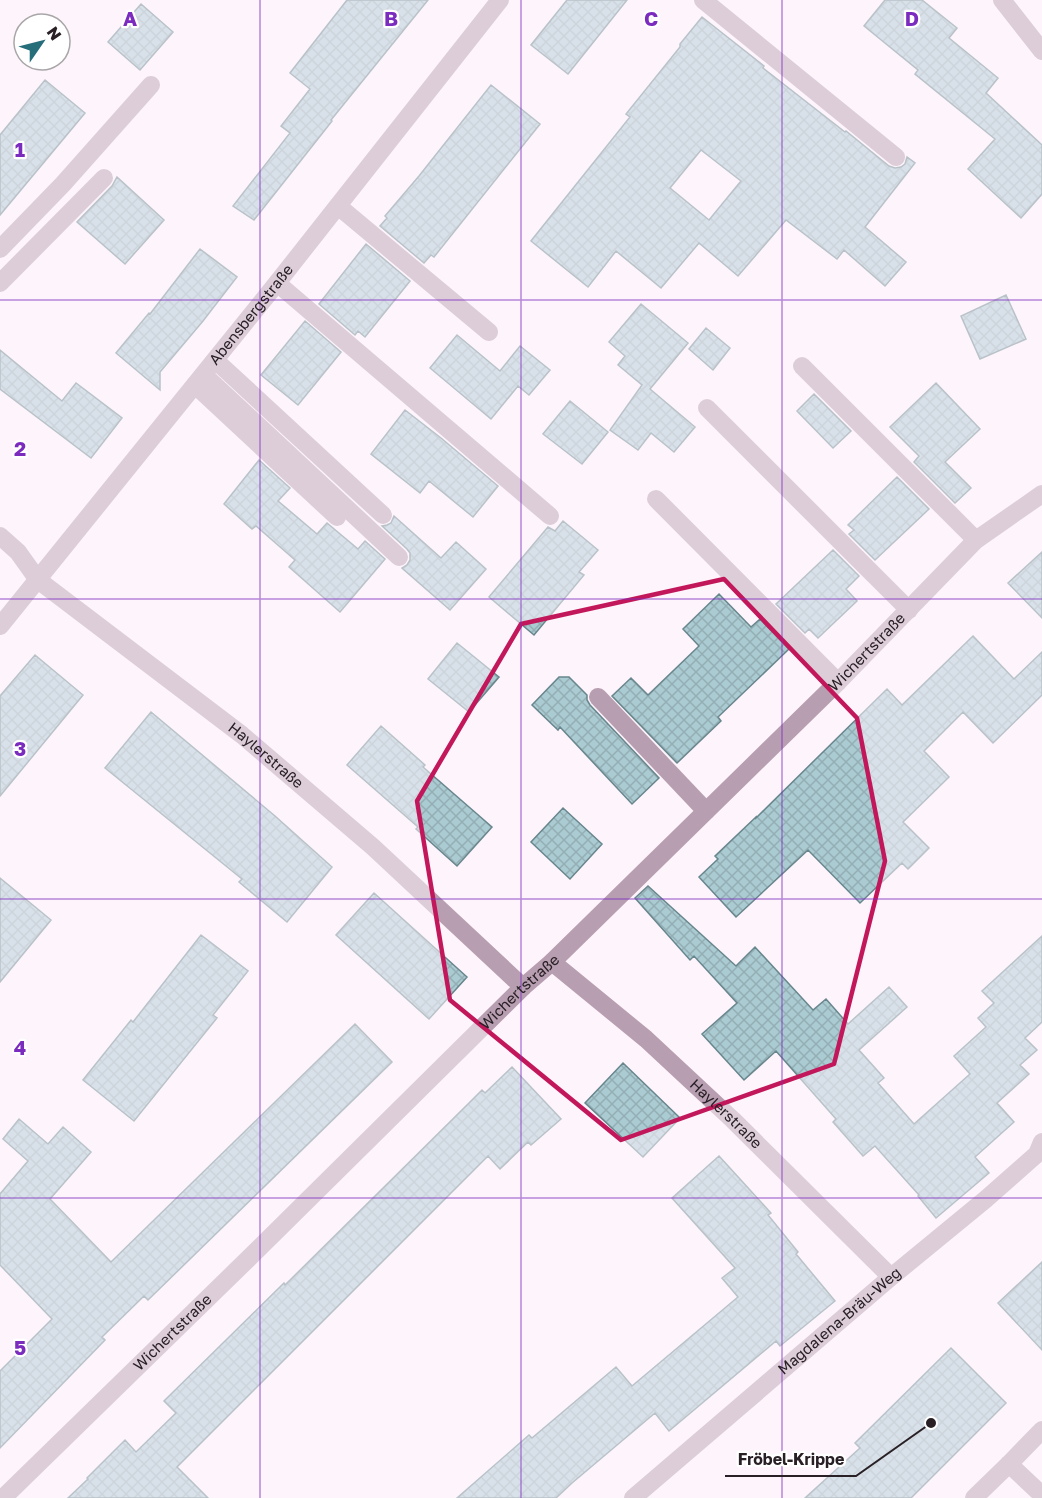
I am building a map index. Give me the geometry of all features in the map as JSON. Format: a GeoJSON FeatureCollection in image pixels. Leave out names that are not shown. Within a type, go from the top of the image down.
{"type":"FeatureCollection","features":[{"type":"Feature","properties":{"kind":"street","name":"Abensbergstraße"},"geometry":{"type":"LineString","coordinates":[[0,626],[277,283],[500,0]]}},
{"type":"Feature","properties":{"kind":"street"},"geometry":{"type":"LineString","coordinates":[[703,0],[896,157]]}},
{"type":"Feature","properties":{"kind":"street"},"geometry":{"type":"LineString","coordinates":[[1002,0],[1042,51]]}},
{"type":"Feature","properties":{"kind":"street"},"geometry":{"type":"LineString","coordinates":[[0,249],[63,184],[151,85]]}},
{"type":"Feature","properties":{"kind":"street"},"geometry":{"type":"LineString","coordinates":[[0,283],[104,178]]}},
{"type":"Feature","properties":{"kind":"street"},"geometry":{"type":"LineString","coordinates":[[338,206],[489,332]]}},
{"type":"Feature","properties":{"kind":"street"},"geometry":{"type":"LineString","coordinates":[[277,283],[550,516]]}},
{"type":"Feature","properties":{"kind":"street"},"geometry":{"type":"LineString","coordinates":[[215,360],[383,515]]}},
{"type":"Feature","properties":{"kind":"street"},"geometry":{"type":"LineString","coordinates":[[802,366],[976,540]]}},
{"type":"Feature","properties":{"kind":"street"},"geometry":{"type":"LineString","coordinates":[[199,380],[337,517]]}},
{"type":"Feature","properties":{"kind":"street"},"geometry":{"type":"LineString","coordinates":[[199,380],[399,557]]}},
{"type":"Feature","properties":{"kind":"street"},"geometry":{"type":"LineString","coordinates":[[707,408],[909,610]]}},
{"type":"Feature","properties":{"kind":"street","name":"Wichertstraße"},"geometry":{"type":"LineString","coordinates":[[3,1498],[523,987],[552,962],[838,682],[976,540],[1042,494]]}},
{"type":"Feature","properties":{"kind":"street"},"geometry":{"type":"LineString","coordinates":[[656,498],[838,682]]}},
{"type":"Feature","properties":{"kind":"street","name":"Haylerstraße"},"geometry":{"type":"LineString","coordinates":[[0,536],[18,552],[38,580],[242,735],[373,847],[523,987]]}},
{"type":"Feature","properties":{"kind":"street"},"geometry":{"type":"LineString","coordinates":[[598,697],[706,811]]}},
{"type":"Feature","properties":{"kind":"street","name":"Haylerstraße"},"geometry":{"type":"LineString","coordinates":[[552,962],[646,1040],[733,1120],[891,1277]]}},
{"type":"Feature","properties":{"kind":"street","name":"Magdalena-Bräu-Weg"},"geometry":{"type":"LineString","coordinates":[[633,1498],[994,1192],[1036,1154],[1042,1142]]}},
{"type":"Feature","properties":{"kind":"street"},"geometry":{"type":"LineString","coordinates":[[974,1498],[1042,1430]]}},
{"type":"Feature","properties":{"kind":"street"},"geometry":{"type":"LineString","coordinates":[[1009,1464],[1042,1495]]}},
{"type":"Feature","properties":{"kind":"highlighted area"},"geometry":{"type":"Polygon","coordinates":[[[724,579],[857,718],[885,861],[834,1064],[621,1140],[450,1000],[417,801],[521,624],[724,579]]]}},
{"type":"Feature","properties":{"kind":"building"},"geometry":{"type":"Polygon","coordinates":[[[347,0],[428,0],[254,220],[233,206],[290,133],[281,126],[310,89],[290,73],[347,0]]]}},
{"type":"Feature","properties":{"kind":"building"},"geometry":{"type":"Polygon","coordinates":[[[567,0],[627,0],[568,74],[531,45],[567,0]]]}},
{"type":"Feature","properties":{"kind":"building"},"geometry":{"type":"Polygon","coordinates":[[[885,0],[922,0],[957,28],[949,38],[998,78],[986,93],[1042,145],[1042,194],[1021,218],[968,169],[995,139],[915,74],[918,70],[864,26],[885,0]]]}},
{"type":"Feature","properties":{"kind":"building"},"geometry":{"type":"Polygon","coordinates":[[[141,4],[173,32],[140,70],[108,42],[141,4]]]}},
{"type":"Feature","properties":{"kind":"building"},"geometry":{"type":"Polygon","coordinates":[[[702,17],[764,66],[763,68],[889,166],[901,167],[905,164],[907,157],[915,163],[865,227],[906,262],[885,286],[844,250],[837,259],[786,220],[738,276],[699,243],[661,288],[616,251],[588,287],[531,241],[630,117],[626,114],[680,47],[702,17]],[[701,150],[670,188],[709,220],[741,181],[701,150]]]}},
{"type":"Feature","properties":{"kind":"building"},"geometry":{"type":"Polygon","coordinates":[[[45,80],[85,113],[0,215],[0,135],[45,80]]]}},
{"type":"Feature","properties":{"kind":"building"},"geometry":{"type":"Polygon","coordinates":[[[491,85],[540,124],[434,257],[431,255],[424,263],[380,226],[387,218],[385,216],[491,85]]]}},
{"type":"Feature","properties":{"kind":"building"},"geometry":{"type":"Polygon","coordinates":[[[117,177],[164,220],[125,264],[77,222],[112,186],[117,177]]]}},
{"type":"Feature","properties":{"kind":"building"},"geometry":{"type":"Polygon","coordinates":[[[366,244],[410,281],[365,337],[358,331],[355,335],[319,304],[366,244]]]}},
{"type":"Feature","properties":{"kind":"building"},"geometry":{"type":"Polygon","coordinates":[[[200,249],[237,277],[160,372],[160,390],[116,353],[150,314],[200,249]]]}},
{"type":"Feature","properties":{"kind":"building"},"geometry":{"type":"Polygon","coordinates":[[[1006,295],[1026,339],[980,359],[961,316],[1006,295]]]}},
{"type":"Feature","properties":{"kind":"building"},"geometry":{"type":"Polygon","coordinates":[[[641,304],[688,343],[650,389],[695,427],[674,452],[651,433],[638,450],[610,430],[642,385],[618,365],[625,356],[609,342],[641,304]]]}},
{"type":"Feature","properties":{"kind":"building"},"geometry":{"type":"Polygon","coordinates":[[[305,321],[341,352],[298,405],[261,375],[305,321]]]}},
{"type":"Feature","properties":{"kind":"building"},"geometry":{"type":"Polygon","coordinates":[[[706,328],[730,348],[713,370],[689,349],[706,328]]]}},
{"type":"Feature","properties":{"kind":"building"},"geometry":{"type":"Polygon","coordinates":[[[457,335],[500,371],[520,346],[550,370],[529,395],[518,386],[491,419],[430,368],[457,335]]]}},
{"type":"Feature","properties":{"kind":"building"},"geometry":{"type":"Polygon","coordinates":[[[0,350],[62,401],[76,383],[122,418],[91,458],[0,389],[0,350]]]}},
{"type":"Feature","properties":{"kind":"building"},"geometry":{"type":"Polygon","coordinates":[[[936,383],[980,429],[945,462],[971,488],[955,503],[914,462],[919,456],[890,427],[936,383]]]}},
{"type":"Feature","properties":{"kind":"building"},"geometry":{"type":"Polygon","coordinates":[[[814,394],[851,431],[833,448],[797,411],[814,394]]]}},
{"type":"Feature","properties":{"kind":"building"},"geometry":{"type":"Polygon","coordinates":[[[570,401],[608,432],[582,464],[543,434],[570,401]]]}},
{"type":"Feature","properties":{"kind":"building"},"geometry":{"type":"Polygon","coordinates":[[[405,410],[498,486],[473,517],[429,481],[420,493],[371,454],[405,410]]]}},
{"type":"Feature","properties":{"kind":"building"},"geometry":{"type":"Polygon","coordinates":[[[259,460],[290,488],[278,501],[317,534],[327,523],[358,549],[365,541],[385,559],[340,612],[289,567],[295,560],[256,526],[252,529],[224,504],[259,460]]]}},
{"type":"Feature","properties":{"kind":"building"},"geometry":{"type":"Polygon","coordinates":[[[897,477],[929,509],[875,560],[849,534],[854,530],[848,525],[897,477]]]}},
{"type":"Feature","properties":{"kind":"building"},"geometry":{"type":"Polygon","coordinates":[[[394,516],[441,558],[456,542],[486,569],[450,610],[402,568],[410,560],[410,553],[382,526],[391,523],[394,516]]]}},
{"type":"Feature","properties":{"kind":"building"},"geometry":{"type":"Polygon","coordinates":[[[563,521],[598,550],[579,572],[584,575],[534,635],[489,597],[548,527],[555,531],[563,521]]]}},
{"type":"Feature","properties":{"kind":"building"},"geometry":{"type":"Polygon","coordinates":[[[833,550],[859,576],[846,589],[857,601],[818,638],[809,629],[805,633],[776,604],[833,550]]]}},
{"type":"Feature","properties":{"kind":"building"},"geometry":{"type":"Polygon","coordinates":[[[1042,552],[1042,618],[1008,583],[1042,552]]]}},
{"type":"Feature","properties":{"kind":"building"},"geometry":{"type":"Polygon","coordinates":[[[719,594],[751,627],[760,619],[789,649],[718,717],[721,721],[677,763],[612,696],[631,678],[648,695],[699,646],[683,629],[719,594]]]}},
{"type":"Feature","properties":{"kind":"building"},"geometry":{"type":"Polygon","coordinates":[[[973,636],[1014,679],[1042,652],[1042,695],[993,743],[963,712],[924,751],[949,777],[903,822],[929,848],[908,869],[902,863],[860,903],[808,850],[736,917],[699,877],[718,859],[715,856],[887,689],[902,705],[973,636]]]}},
{"type":"Feature","properties":{"kind":"building"},"geometry":{"type":"Polygon","coordinates":[[[457,643],[499,677],[469,712],[428,679],[457,643]]]}},
{"type":"Feature","properties":{"kind":"building"},"geometry":{"type":"Polygon","coordinates":[[[35,655],[83,695],[0,796],[0,696],[35,655]]]}},
{"type":"Feature","properties":{"kind":"building"},"geometry":{"type":"Polygon","coordinates":[[[559,677],[569,677],[587,695],[590,705],[659,778],[632,804],[560,727],[558,730],[532,705],[559,677]]]}},
{"type":"Feature","properties":{"kind":"building"},"geometry":{"type":"Polygon","coordinates":[[[151,712],[332,867],[287,922],[239,882],[242,879],[105,768],[151,712]]]}},
{"type":"Feature","properties":{"kind":"building"},"geometry":{"type":"Polygon","coordinates":[[[381,726],[425,765],[423,767],[492,827],[457,866],[416,829],[418,827],[347,765],[381,726]]]}},
{"type":"Feature","properties":{"kind":"building"},"geometry":{"type":"Polygon","coordinates":[[[563,808],[602,844],[570,879],[531,842],[563,808]]]}},
{"type":"Feature","properties":{"kind":"building"},"geometry":{"type":"Polygon","coordinates":[[[0,878],[51,920],[0,982],[0,878]]]}},
{"type":"Feature","properties":{"kind":"building"},"geometry":{"type":"Polygon","coordinates":[[[648,886],[736,966],[755,947],[813,1010],[826,999],[848,1024],[889,987],[907,1007],[859,1050],[884,1078],[878,1083],[914,1124],[970,1074],[954,1056],[986,1027],[978,1018],[994,1003],[982,991],[1042,936],[1042,1022],[1025,1038],[1037,1050],[1020,1065],[1029,1074],[997,1103],[1014,1122],[975,1157],[989,1173],[936,1218],[919,1195],[875,1146],[863,1156],[833,1122],[836,1119],[776,1051],[744,1080],[702,1034],[737,1003],[694,956],[690,960],[635,898],[648,886]]]}},
{"type":"Feature","properties":{"kind":"building"},"geometry":{"type":"Polygon","coordinates":[[[374,893],[467,977],[429,1019],[336,935],[374,893]]]}},
{"type":"Feature","properties":{"kind":"building"},"geometry":{"type":"Polygon","coordinates":[[[201,935],[248,971],[213,1015],[217,1018],[134,1121],[83,1080],[131,1020],[133,1022],[201,935]]]}},
{"type":"Feature","properties":{"kind":"building"},"geometry":{"type":"Polygon","coordinates":[[[355,1024],[392,1062],[148,1300],[144,1296],[102,1337],[105,1340],[0,1448],[0,1371],[52,1319],[0,1265],[0,1194],[28,1161],[3,1139],[19,1119],[48,1144],[63,1127],[91,1152],[50,1199],[111,1262],[355,1024]]]}},
{"type":"Feature","properties":{"kind":"building"},"geometry":{"type":"Polygon","coordinates":[[[623,1063],[680,1118],[643,1157],[585,1103],[623,1063]]]}},
{"type":"Feature","properties":{"kind":"building"},"geometry":{"type":"Polygon","coordinates":[[[512,1067],[561,1119],[531,1145],[528,1142],[500,1169],[488,1156],[177,1467],[208,1498],[68,1498],[125,1440],[136,1452],[176,1413],[164,1401],[482,1090],[485,1093],[512,1067]]]}},
{"type":"Feature","properties":{"kind":"building"},"geometry":{"type":"Polygon","coordinates":[[[719,1156],[771,1213],[768,1215],[798,1252],[796,1254],[835,1301],[780,1346],[776,1341],[669,1431],[655,1413],[556,1498],[457,1498],[529,1435],[532,1438],[616,1367],[632,1386],[738,1297],[722,1278],[735,1268],[672,1198],[719,1156]]]}},
{"type":"Feature","properties":{"kind":"building"},"geometry":{"type":"Polygon","coordinates":[[[1042,1262],[1042,1350],[998,1303],[1042,1262]]]}},
{"type":"Feature","properties":{"kind":"building"},"geometry":{"type":"Polygon","coordinates":[[[951,1348],[1006,1403],[911,1498],[805,1498],[860,1448],[855,1443],[951,1348]]]}},
{"type":"Feature","properties":{"kind":"place","name":"Fröbel-Krippe"},"geometry":{"type":"Point","coordinates":[931,1423]}}]}
